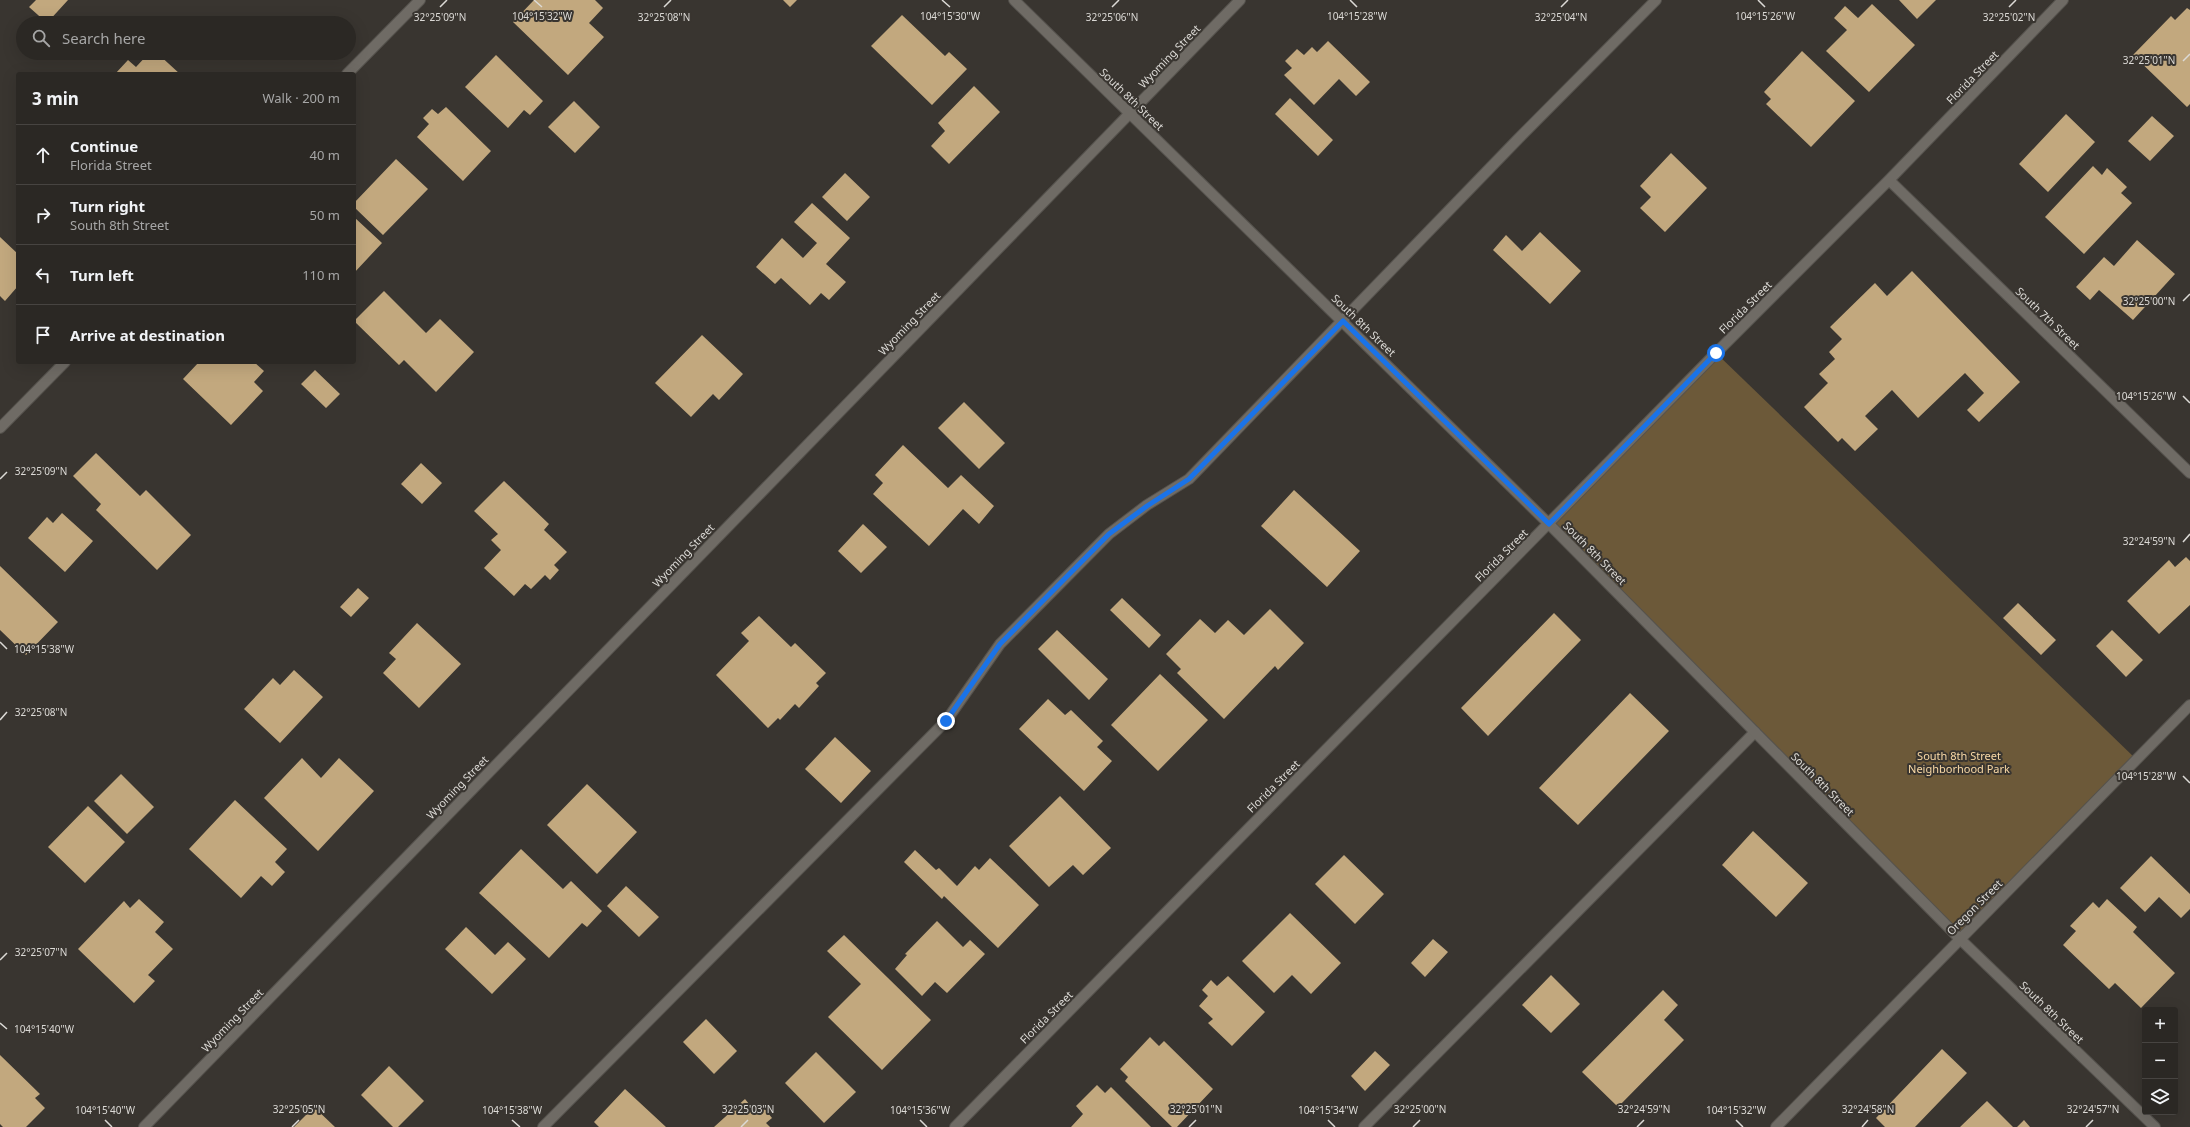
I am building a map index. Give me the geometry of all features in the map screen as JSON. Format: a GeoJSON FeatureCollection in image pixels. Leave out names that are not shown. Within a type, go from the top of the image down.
{"type":"FeatureCollection","features":[{"type":"Feature","properties":{"kind":"street"},"geometry":{"type":"LineString","coordinates":[[349,72],[420,0]]}},
{"type":"Feature","properties":{"kind":"street","name":"South 8th Street"},"geometry":{"type":"LineString","coordinates":[[1014,0],[1549,524],[1960,939],[2155,1127]]}},
{"type":"Feature","properties":{"kind":"street","name":"Wyoming Street"},"geometry":{"type":"LineString","coordinates":[[144,1127],[1240,0]]}},
{"type":"Feature","properties":{"kind":"street"},"geometry":{"type":"LineString","coordinates":[[544,1127],[946,721],[1000,644],[1109,534],[1147,506],[1189,479],[1519,138],[1656,0]]}},
{"type":"Feature","properties":{"kind":"street","name":"Florida Street"},"geometry":{"type":"LineString","coordinates":[[954,1127],[1889,180],[2063,0]]}},
{"type":"Feature","properties":{"kind":"street","name":"South 7th Street"},"geometry":{"type":"LineString","coordinates":[[1889,180],[2190,473]]}},
{"type":"Feature","properties":{"kind":"street"},"geometry":{"type":"LineString","coordinates":[[0,428],[63,364]]}},
{"type":"Feature","properties":{"kind":"street","name":"Oregon Street"},"geometry":{"type":"LineString","coordinates":[[1776,1127],[2190,705]]}},
{"type":"Feature","properties":{"kind":"street"},"geometry":{"type":"LineString","coordinates":[[1364,1127],[1755,732]]}},
{"type":"Feature","properties":{"kind":"green space","name":"South 8th Street Neighborhood Park"},"geometry":{"type":"Polygon","coordinates":[[[1716,353],[2137,760],[1960,939],[1549,524],[1716,353]]]}},
{"type":"Feature","properties":{"kind":"building"},"geometry":{"type":"Polygon","coordinates":[[[36,0],[68,0],[53,16],[39,16],[29,7],[36,0]]]}},
{"type":"Feature","properties":{"kind":"building"},"geometry":{"type":"Polygon","coordinates":[[[534,0],[595,0],[603,8],[589,23],[604,37],[568,75],[513,22],[534,0]]]}},
{"type":"Feature","properties":{"kind":"building"},"geometry":{"type":"Polygon","coordinates":[[[783,0],[797,0],[790,7],[783,0]]]}},
{"type":"Feature","properties":{"kind":"building"},"geometry":{"type":"Polygon","coordinates":[[[1899,0],[1936,0],[1917,19],[1899,0]]]}},
{"type":"Feature","properties":{"kind":"building"},"geometry":{"type":"Polygon","coordinates":[[[1872,4],[1915,45],[1869,92],[1826,51],[1847,30],[1834,18],[1845,6],[1858,18],[1872,4]]]}},
{"type":"Feature","properties":{"kind":"building"},"geometry":{"type":"Polygon","coordinates":[[[2187,8],[2190,10],[2190,104],[2187,107],[2133,55],[2171,16],[2175,20],[2187,8]]]}},
{"type":"Feature","properties":{"kind":"building"},"geometry":{"type":"Polygon","coordinates":[[[902,15],[945,56],[949,52],[967,69],[932,105],[871,46],[902,15]]]}},
{"type":"Feature","properties":{"kind":"building"},"geometry":{"type":"Polygon","coordinates":[[[1328,41],[1370,82],[1356,96],[1339,79],[1314,105],[1284,75],[1292,68],[1285,61],[1297,49],[1304,55],[1312,47],[1317,52],[1328,41]]]}},
{"type":"Feature","properties":{"kind":"building"},"geometry":{"type":"Polygon","coordinates":[[[1802,51],[1855,101],[1811,147],[1766,104],[1771,99],[1764,92],[1802,51]]]}},
{"type":"Feature","properties":{"kind":"building"},"geometry":{"type":"Polygon","coordinates":[[[496,55],[543,101],[530,115],[524,110],[508,128],[465,87],[496,55]]]}},
{"type":"Feature","properties":{"kind":"building"},"geometry":{"type":"Polygon","coordinates":[[[128,60],[136,67],[142,60],[165,60],[178,72],[117,72],[128,60]]]}},
{"type":"Feature","properties":{"kind":"building"},"geometry":{"type":"Polygon","coordinates":[[[974,86],[1000,112],[949,164],[931,146],[945,131],[938,123],[974,86]]]}},
{"type":"Feature","properties":{"kind":"building"},"geometry":{"type":"Polygon","coordinates":[[[1290,98],[1333,140],[1318,156],[1275,114],[1290,98]]]}},
{"type":"Feature","properties":{"kind":"building"},"geometry":{"type":"Polygon","coordinates":[[[574,101],[600,127],[575,153],[548,127],[574,101]]]}},
{"type":"Feature","properties":{"kind":"building"},"geometry":{"type":"Polygon","coordinates":[[[446,107],[491,151],[463,181],[417,137],[429,124],[423,118],[432,109],[438,114],[446,107]]]}},
{"type":"Feature","properties":{"kind":"building"},"geometry":{"type":"Polygon","coordinates":[[[2066,114],[2095,142],[2048,192],[2019,164],[2066,114]]]}},
{"type":"Feature","properties":{"kind":"building"},"geometry":{"type":"Polygon","coordinates":[[[2152,116],[2174,136],[2150,161],[2128,141],[2152,116]]]}},
{"type":"Feature","properties":{"kind":"building"},"geometry":{"type":"Polygon","coordinates":[[[1671,153],[1707,188],[1665,232],[1640,208],[1651,197],[1640,186],[1671,153]]]}},
{"type":"Feature","properties":{"kind":"building"},"geometry":{"type":"Polygon","coordinates":[[[396,159],[428,189],[383,235],[356,209],[356,201],[396,159]]]}},
{"type":"Feature","properties":{"kind":"building"},"geometry":{"type":"Polygon","coordinates":[[[2093,166],[2102,175],[2107,168],[2127,187],[2121,193],[2132,203],[2084,254],[2045,217],[2093,166]]]}},
{"type":"Feature","properties":{"kind":"building"},"geometry":{"type":"Polygon","coordinates":[[[845,173],[870,197],[847,221],[822,197],[845,173]]]}},
{"type":"Feature","properties":{"kind":"building"},"geometry":{"type":"Polygon","coordinates":[[[812,203],[850,238],[826,264],[846,282],[829,300],[821,293],[810,305],[781,278],[775,284],[756,267],[782,238],[803,258],[817,243],[794,222],[812,203]]]}},
{"type":"Feature","properties":{"kind":"building"},"geometry":{"type":"Polygon","coordinates":[[[356,219],[382,243],[356,271],[356,219]]]}},
{"type":"Feature","properties":{"kind":"building"},"geometry":{"type":"Polygon","coordinates":[[[1540,232],[1581,271],[1550,304],[1493,250],[1506,235],[1522,251],[1540,232]]]}},
{"type":"Feature","properties":{"kind":"building"},"geometry":{"type":"Polygon","coordinates":[[[0,237],[16,252],[16,288],[5,301],[0,296],[0,237]]]}},
{"type":"Feature","properties":{"kind":"building"},"geometry":{"type":"Polygon","coordinates":[[[2137,240],[2175,274],[2133,320],[2099,290],[2090,300],[2076,287],[2104,257],[2114,266],[2137,240]]]}},
{"type":"Feature","properties":{"kind":"building"},"geometry":{"type":"Polygon","coordinates":[[[1912,271],[2020,382],[1979,422],[1967,410],[1984,393],[1965,373],[1918,418],[1892,390],[1865,416],[1878,429],[1855,451],[1842,438],[1838,442],[1804,407],[1828,383],[1819,374],[1835,359],[1829,352],[1842,339],[1830,327],[1875,283],[1887,296],[1912,271]]]}},
{"type":"Feature","properties":{"kind":"building"},"geometry":{"type":"Polygon","coordinates":[[[384,291],[426,333],[440,319],[474,352],[436,392],[404,360],[399,365],[356,323],[356,319],[384,291]]]}},
{"type":"Feature","properties":{"kind":"building"},"geometry":{"type":"Polygon","coordinates":[[[702,335],[743,374],[719,400],[713,394],[691,417],[655,383],[702,335]]]}},
{"type":"Feature","properties":{"kind":"building"},"geometry":{"type":"Polygon","coordinates":[[[197,364],[256,364],[264,371],[254,382],[263,391],[231,425],[183,379],[197,364]]]}},
{"type":"Feature","properties":{"kind":"building"},"geometry":{"type":"Polygon","coordinates":[[[315,370],[340,394],[326,408],[301,384],[315,370]]]}},
{"type":"Feature","properties":{"kind":"building"},"geometry":{"type":"Polygon","coordinates":[[[964,402],[1005,443],[979,469],[938,428],[964,402]]]}},
{"type":"Feature","properties":{"kind":"building"},"geometry":{"type":"Polygon","coordinates":[[[903,445],[948,488],[961,475],[994,506],[979,524],[963,509],[929,546],[873,494],[883,483],[875,475],[903,445]]]}},
{"type":"Feature","properties":{"kind":"building"},"geometry":{"type":"Polygon","coordinates":[[[96,453],[140,496],[146,490],[191,535],[157,570],[96,510],[101,504],[73,476],[96,453]]]}},
{"type":"Feature","properties":{"kind":"building"},"geometry":{"type":"Polygon","coordinates":[[[421,463],[442,483],[422,504],[401,484],[421,463]]]}},
{"type":"Feature","properties":{"kind":"building"},"geometry":{"type":"Polygon","coordinates":[[[504,481],[549,524],[544,530],[567,552],[554,565],[559,570],[550,580],[545,575],[531,589],[525,584],[514,596],[484,568],[501,550],[491,540],[498,534],[474,511],[504,481]]]}},
{"type":"Feature","properties":{"kind":"building"},"geometry":{"type":"Polygon","coordinates":[[[1294,490],[1360,551],[1327,587],[1261,526],[1294,490]]]}},
{"type":"Feature","properties":{"kind":"building"},"geometry":{"type":"Polygon","coordinates":[[[62,513],[93,541],[65,572],[28,538],[47,517],[53,523],[62,513]]]}},
{"type":"Feature","properties":{"kind":"building"},"geometry":{"type":"Polygon","coordinates":[[[863,524],[887,547],[861,573],[838,551],[863,524]]]}},
{"type":"Feature","properties":{"kind":"building"},"geometry":{"type":"Polygon","coordinates":[[[2186,557],[2190,561],[2190,605],[2159,634],[2127,601],[2169,560],[2175,567],[2186,557]]]}},
{"type":"Feature","properties":{"kind":"building"},"geometry":{"type":"Polygon","coordinates":[[[0,566],[58,622],[26,655],[0,630],[0,566]]]}},
{"type":"Feature","properties":{"kind":"building"},"geometry":{"type":"Polygon","coordinates":[[[358,588],[369,598],[351,617],[340,607],[358,588]]]}},
{"type":"Feature","properties":{"kind":"building"},"geometry":{"type":"Polygon","coordinates":[[[1122,598],[1161,635],[1149,648],[1110,610],[1122,598]]]}},
{"type":"Feature","properties":{"kind":"building"},"geometry":{"type":"Polygon","coordinates":[[[2018,603],[2056,640],[2041,655],[2003,618],[2018,603]]]}},
{"type":"Feature","properties":{"kind":"building"},"geometry":{"type":"Polygon","coordinates":[[[1270,609],[1304,643],[1278,670],[1275,666],[1224,719],[1177,673],[1181,669],[1166,654],[1200,619],[1215,633],[1228,620],[1244,635],[1270,609]]]}},
{"type":"Feature","properties":{"kind":"building"},"geometry":{"type":"Polygon","coordinates":[[[1554,613],[1581,640],[1488,736],[1461,708],[1554,613]]]}},
{"type":"Feature","properties":{"kind":"building"},"geometry":{"type":"Polygon","coordinates":[[[759,616],[791,647],[795,643],[826,673],[816,683],[819,686],[799,708],[795,704],[780,720],[778,718],[768,728],[716,675],[749,641],[741,633],[759,616]]]}},
{"type":"Feature","properties":{"kind":"building"},"geometry":{"type":"Polygon","coordinates":[[[417,623],[461,664],[419,708],[383,673],[396,659],[389,653],[417,623]]]}},
{"type":"Feature","properties":{"kind":"building"},"geometry":{"type":"Polygon","coordinates":[[[1057,630],[1108,679],[1089,700],[1038,649],[1057,630]]]}},
{"type":"Feature","properties":{"kind":"building"},"geometry":{"type":"Polygon","coordinates":[[[2112,630],[2143,660],[2126,677],[2096,646],[2112,630]]]}},
{"type":"Feature","properties":{"kind":"building"},"geometry":{"type":"Polygon","coordinates":[[[294,670],[323,697],[280,743],[244,709],[273,678],[280,685],[294,670]]]}},
{"type":"Feature","properties":{"kind":"building"},"geometry":{"type":"Polygon","coordinates":[[[1160,674],[1208,720],[1158,771],[1111,725],[1160,674]]]}},
{"type":"Feature","properties":{"kind":"building"},"geometry":{"type":"Polygon","coordinates":[[[1630,693],[1669,731],[1578,825],[1539,788],[1630,693]]]}},
{"type":"Feature","properties":{"kind":"building"},"geometry":{"type":"Polygon","coordinates":[[[1048,699],[1065,715],[1071,710],[1103,741],[1097,747],[1112,761],[1084,791],[1019,729],[1048,699]]]}},
{"type":"Feature","properties":{"kind":"building"},"geometry":{"type":"Polygon","coordinates":[[[835,737],[871,771],[841,803],[805,769],[835,737]]]}},
{"type":"Feature","properties":{"kind":"building"},"geometry":{"type":"Polygon","coordinates":[[[302,758],[321,778],[339,758],[374,791],[318,851],[264,798],[302,758]]]}},
{"type":"Feature","properties":{"kind":"building"},"geometry":{"type":"Polygon","coordinates":[[[121,774],[154,807],[127,834],[94,801],[121,774]]]}},
{"type":"Feature","properties":{"kind":"building"},"geometry":{"type":"Polygon","coordinates":[[[587,784],[637,832],[597,874],[547,825],[587,784]]]}},
{"type":"Feature","properties":{"kind":"building"},"geometry":{"type":"Polygon","coordinates":[[[1060,796],[1111,848],[1083,875],[1073,865],[1049,887],[1009,846],[1060,796]]]}},
{"type":"Feature","properties":{"kind":"building"},"geometry":{"type":"Polygon","coordinates":[[[235,800],[287,849],[275,862],[285,872],[272,886],[261,876],[241,898],[189,849],[235,800]]]}},
{"type":"Feature","properties":{"kind":"building"},"geometry":{"type":"Polygon","coordinates":[[[88,806],[125,842],[85,883],[48,847],[88,806]]]}},
{"type":"Feature","properties":{"kind":"building"},"geometry":{"type":"Polygon","coordinates":[[[1753,831],[1808,883],[1776,917],[1722,865],[1753,831]]]}},
{"type":"Feature","properties":{"kind":"building"},"geometry":{"type":"Polygon","coordinates":[[[521,849],[563,889],[571,881],[602,911],[587,927],[582,923],[549,958],[479,893],[521,849]]]}},
{"type":"Feature","properties":{"kind":"building"},"geometry":{"type":"Polygon","coordinates":[[[915,850],[936,870],[939,868],[957,886],[975,866],[979,870],[990,858],[1039,905],[998,948],[944,896],[942,899],[904,862],[915,850]]]}},
{"type":"Feature","properties":{"kind":"building"},"geometry":{"type":"Polygon","coordinates":[[[1344,855],[1384,894],[1355,924],[1315,884],[1344,855]]]}},
{"type":"Feature","properties":{"kind":"building"},"geometry":{"type":"Polygon","coordinates":[[[2151,856],[2190,894],[2190,909],[2181,918],[2159,897],[2145,912],[2120,888],[2151,856]]]}},
{"type":"Feature","properties":{"kind":"building"},"geometry":{"type":"Polygon","coordinates":[[[626,886],[659,917],[639,937],[607,906],[626,886]]]}},
{"type":"Feature","properties":{"kind":"building"},"geometry":{"type":"Polygon","coordinates":[[[139,899],[164,922],[155,932],[173,949],[148,975],[155,981],[134,1003],[78,949],[124,901],[130,908],[139,899]]]}},
{"type":"Feature","properties":{"kind":"building"},"geometry":{"type":"Polygon","coordinates":[[[2107,899],[2137,927],[2133,932],[2175,973],[2141,1008],[2115,983],[2109,989],[2063,945],[2076,931],[2070,926],[2093,902],[2099,908],[2107,899]]]}},
{"type":"Feature","properties":{"kind":"building"},"geometry":{"type":"Polygon","coordinates":[[[1290,913],[1341,963],[1311,994],[1292,975],[1274,993],[1242,961],[1290,913]]]}},
{"type":"Feature","properties":{"kind":"building"},"geometry":{"type":"Polygon","coordinates":[[[937,921],[963,947],[970,940],[985,954],[947,993],[935,982],[922,996],[895,969],[907,955],[905,954],[937,921]]]}},
{"type":"Feature","properties":{"kind":"building"},"geometry":{"type":"Polygon","coordinates":[[[466,927],[495,955],[508,942],[526,959],[492,994],[445,949],[466,927]]]}},
{"type":"Feature","properties":{"kind":"building"},"geometry":{"type":"Polygon","coordinates":[[[844,935],[931,1020],[882,1070],[828,1017],[861,984],[827,951],[844,935]]]}},
{"type":"Feature","properties":{"kind":"building"},"geometry":{"type":"Polygon","coordinates":[[[1433,939],[1448,952],[1425,977],[1411,963],[1433,939]]]}},
{"type":"Feature","properties":{"kind":"building"},"geometry":{"type":"Polygon","coordinates":[[[1551,975],[1580,1004],[1551,1033],[1522,1005],[1551,975]]]}},
{"type":"Feature","properties":{"kind":"building"},"geometry":{"type":"Polygon","coordinates":[[[1228,976],[1265,1012],[1232,1046],[1208,1023],[1213,1019],[1199,1006],[1208,996],[1202,990],[1211,980],[1217,986],[1228,976]]]}},
{"type":"Feature","properties":{"kind":"building"},"geometry":{"type":"Polygon","coordinates":[[[1663,990],[1678,1005],[1664,1020],[1684,1040],[1618,1107],[1582,1072],[1663,990]]]}},
{"type":"Feature","properties":{"kind":"building"},"geometry":{"type":"Polygon","coordinates":[[[706,1019],[737,1051],[714,1074],[683,1042],[706,1019]]]}},
{"type":"Feature","properties":{"kind":"building"},"geometry":{"type":"Polygon","coordinates":[[[1150,1037],[1159,1046],[1164,1041],[1213,1089],[1177,1127],[1172,1127],[1125,1081],[1128,1077],[1120,1069],[1150,1037]]]}},
{"type":"Feature","properties":{"kind":"building"},"geometry":{"type":"Polygon","coordinates":[[[1942,1049],[1967,1073],[1915,1127],[1885,1127],[1876,1118],[1942,1049]]]}},
{"type":"Feature","properties":{"kind":"building"},"geometry":{"type":"Polygon","coordinates":[[[1375,1051],[1390,1065],[1365,1091],[1351,1076],[1375,1051]]]}},
{"type":"Feature","properties":{"kind":"building"},"geometry":{"type":"Polygon","coordinates":[[[816,1052],[856,1092],[824,1123],[785,1083],[816,1052]]]}},
{"type":"Feature","properties":{"kind":"building"},"geometry":{"type":"Polygon","coordinates":[[[0,1055],[40,1094],[35,1098],[45,1108],[26,1127],[3,1127],[0,1124],[0,1055]]]}},
{"type":"Feature","properties":{"kind":"building"},"geometry":{"type":"Polygon","coordinates":[[[389,1066],[424,1101],[398,1127],[393,1127],[361,1095],[389,1066]]]}},
{"type":"Feature","properties":{"kind":"building"},"geometry":{"type":"Polygon","coordinates":[[[1097,1085],[1105,1093],[1111,1087],[1151,1127],[1071,1127],[1083,1114],[1076,1106],[1097,1085]]]}},
{"type":"Feature","properties":{"kind":"building"},"geometry":{"type":"Polygon","coordinates":[[[625,1089],[666,1127],[599,1127],[594,1122],[625,1089]]]}},
{"type":"Feature","properties":{"kind":"building"},"geometry":{"type":"Polygon","coordinates":[[[745,1099],[753,1109],[760,1103],[772,1118],[766,1123],[770,1127],[714,1127],[745,1099]]]}},
{"type":"Feature","properties":{"kind":"building"},"geometry":{"type":"Polygon","coordinates":[[[1987,1101],[2013,1127],[1960,1127],[1987,1101]]]}},
{"type":"Feature","properties":{"kind":"building"},"geometry":{"type":"Polygon","coordinates":[[[314,1107],[335,1127],[294,1127],[314,1107]]]}},
{"type":"Feature","properties":{"kind":"building"},"geometry":{"type":"Polygon","coordinates":[[[2024,1120],[2030,1127],[2017,1127],[2024,1120]]]}},
{"type":"Feature","properties":{"kind":"route"},"geometry":{"type":"LineString","coordinates":[[946,721],[1000,644],[1109,534],[1147,506],[1189,479],[1343,321],[1549,524],[1716,353]]}}]}
